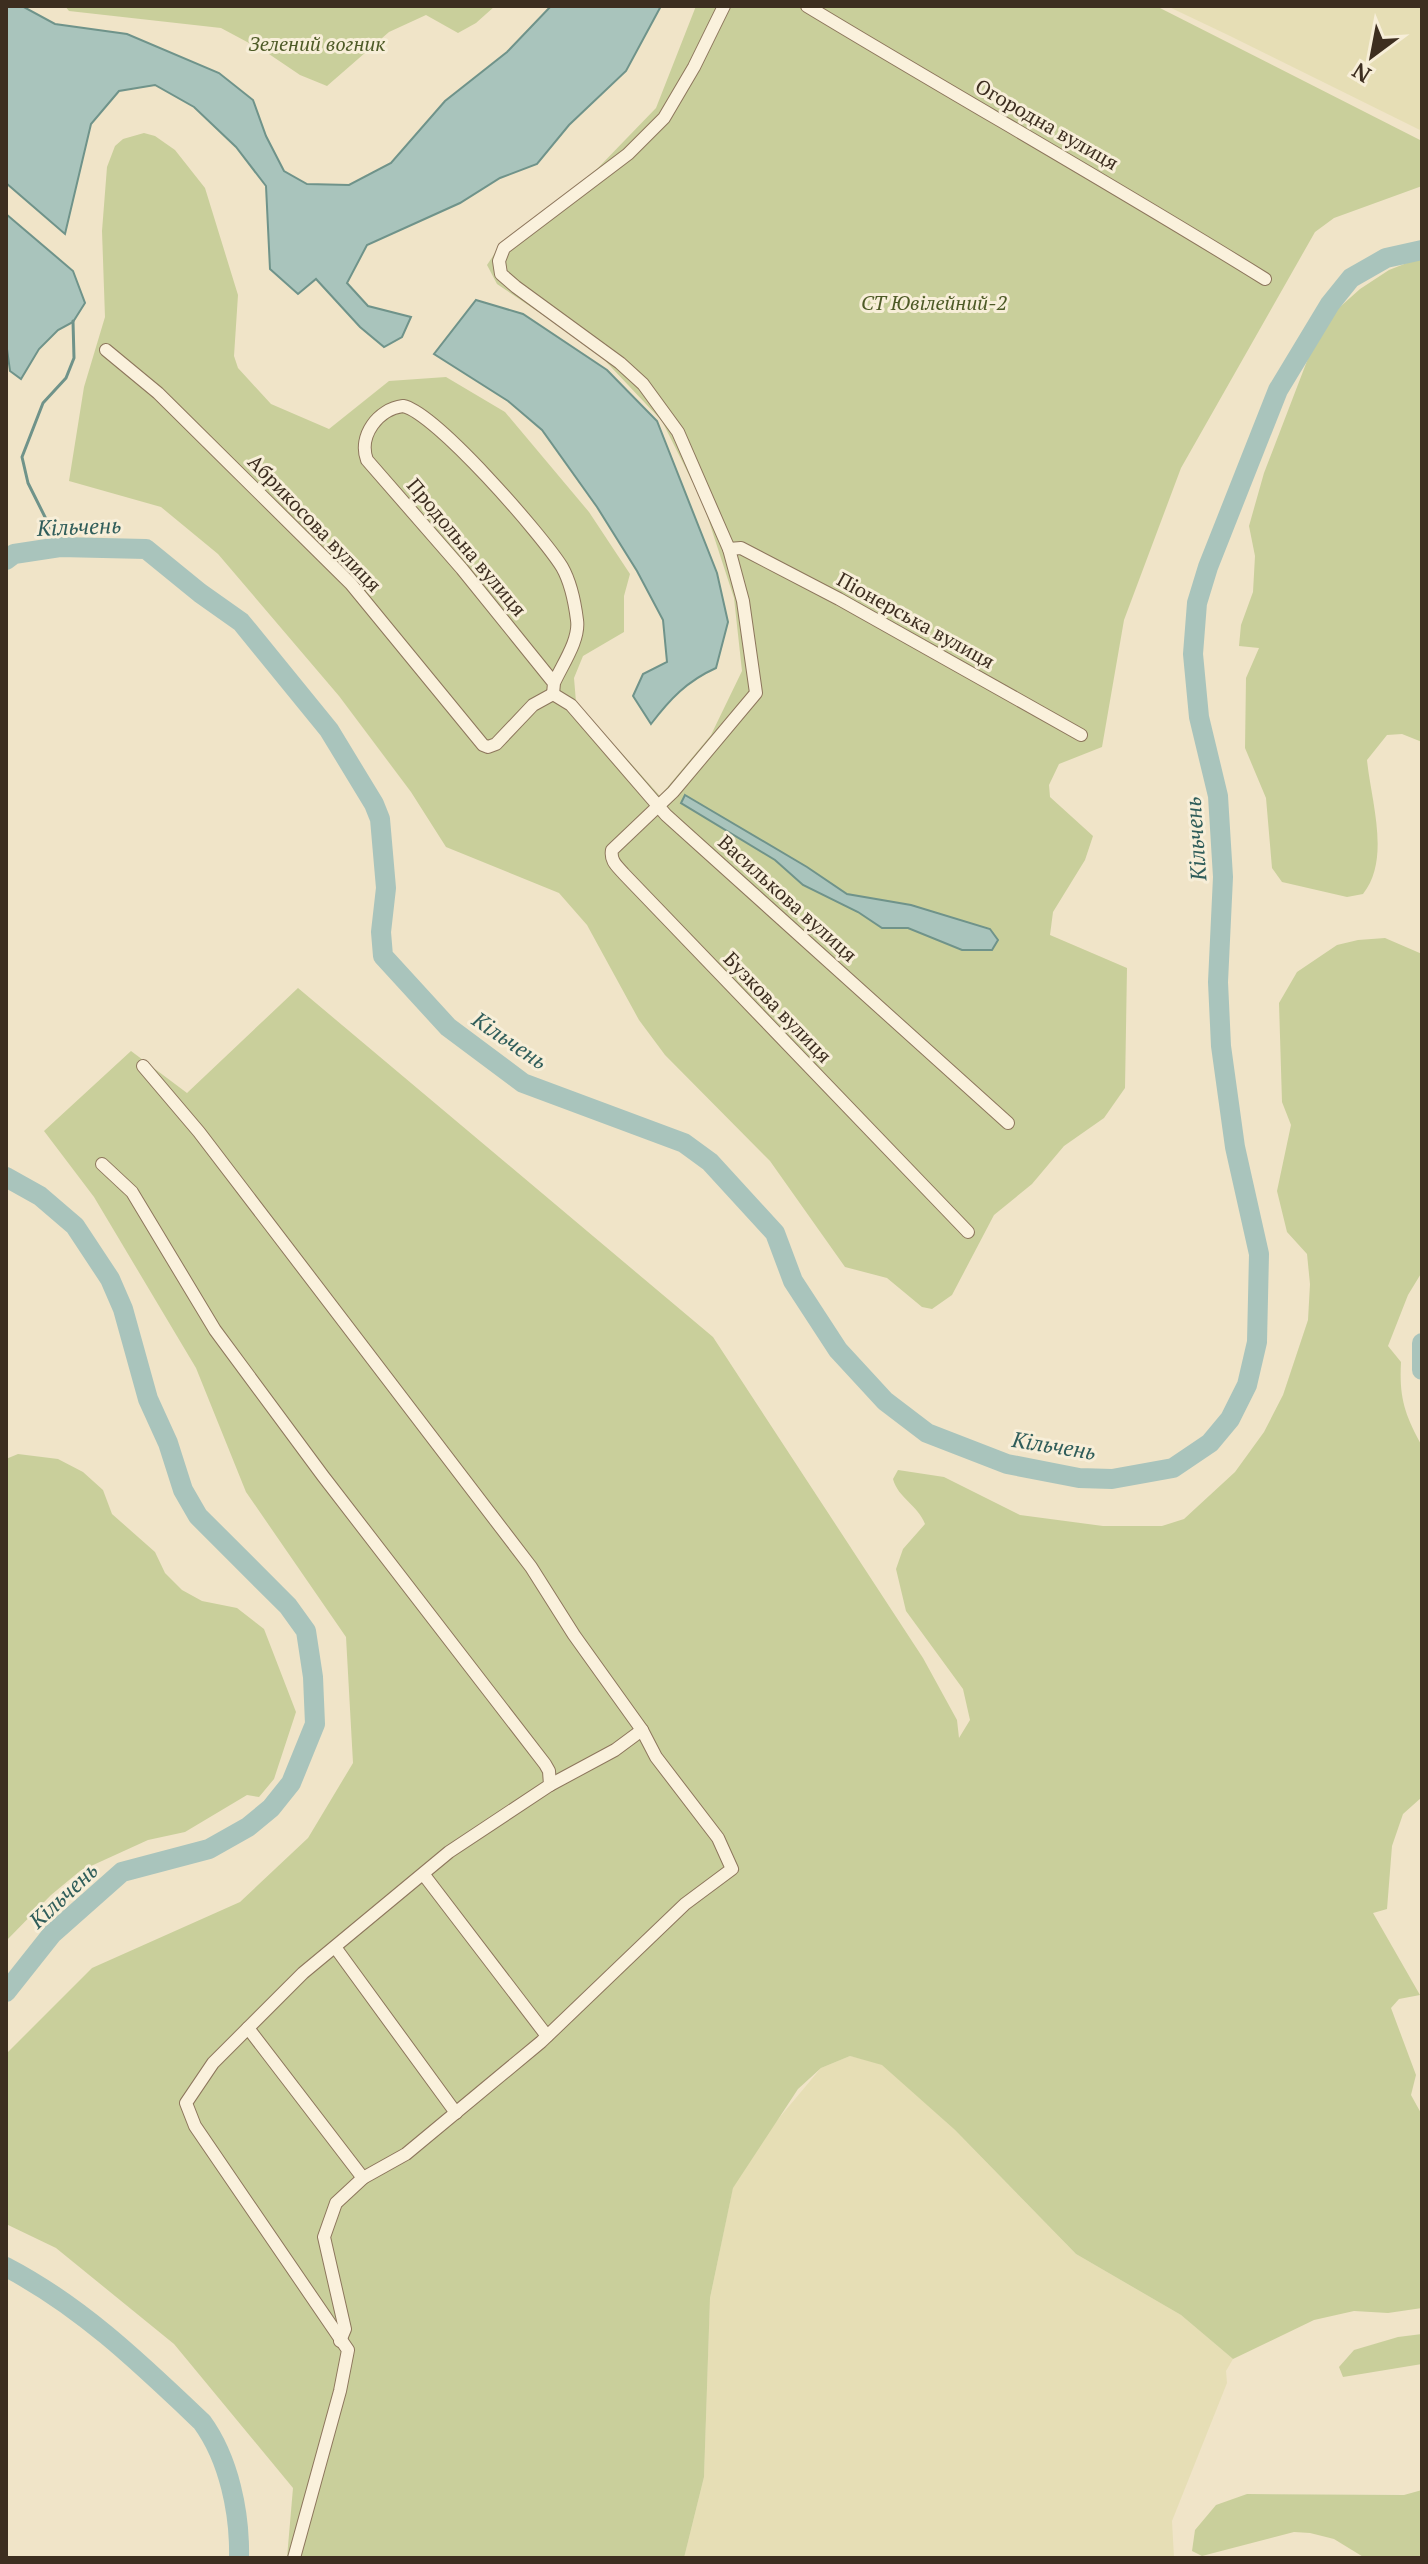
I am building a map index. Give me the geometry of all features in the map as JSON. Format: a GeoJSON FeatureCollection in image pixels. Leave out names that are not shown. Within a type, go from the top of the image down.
{"type":"FeatureCollection","features":[{"type":"Feature","properties":{"kind":"street"},"geometry":{"type":"LineString","coordinates":[[658,806],[756,693],[743,601],[729,549],[678,432],[643,384],[608,354],[516,287],[501,274],[499,261],[504,248],[628,154],[664,118],[724,6]]}},
{"type":"Feature","properties":{"kind":"street","name":"Огородна вулиця"},"geometry":{"type":"LineString","coordinates":[[807,6],[1265,279]]}},
{"type":"Feature","properties":{"kind":"street","name":"Абрикосова вулиця"},"geometry":{"type":"LineString","coordinates":[[106,350],[158,393],[351,584],[483,745],[496,744],[553,688]]}},
{"type":"Feature","properties":{"kind":"street","name":"Продольна вулиця"},"geometry":{"type":"LineString","coordinates":[[396,407],[411,408],[424,416],[500,490],[562,567],[578,624],[553,688],[462,569],[367,460],[364,439],[384,412],[396,407]]}},
{"type":"Feature","properties":{"kind":"street","name":"Піонерська вулиця"},"geometry":{"type":"LineString","coordinates":[[729,549],[741,548],[839,599],[1081,735]]}},
{"type":"Feature","properties":{"kind":"street","name":"Василькова вулиця"},"geometry":{"type":"LineString","coordinates":[[553,688],[658,806],[1008,1123]]}},
{"type":"Feature","properties":{"kind":"street","name":"Бузкова вулиця"},"geometry":{"type":"LineString","coordinates":[[658,806],[612,850],[613,862],[968,1232]]}},
{"type":"Feature","properties":{"kind":"street"},"geometry":{"type":"LineString","coordinates":[[143,1066],[199,1132],[531,1567],[574,1635],[642,1730],[656,1757],[718,1838],[732,1869],[685,1904],[547,2036],[456,2113],[406,2154],[363,2178],[336,2203],[324,2237],[345,2329],[340,2341]]}},
{"type":"Feature","properties":{"kind":"street"},"geometry":{"type":"LineString","coordinates":[[102,1164],[132,1192],[215,1330],[545,1764],[550,1785]]}},
{"type":"Feature","properties":{"kind":"street"},"geometry":{"type":"LineString","coordinates":[[294,2558],[348,2350],[195,2126],[186,2103],[213,2063],[303,1973],[449,1852],[550,1785],[615,1750],[642,1730]]}},
{"type":"Feature","properties":{"kind":"street"},"geometry":{"type":"LineString","coordinates":[[424,1875],[547,2036]]}},
{"type":"Feature","properties":{"kind":"street"},"geometry":{"type":"LineString","coordinates":[[335,1947],[456,2113]]}},
{"type":"Feature","properties":{"kind":"street"},"geometry":{"type":"LineString","coordinates":[[248,2028],[363,2178]]}},
{"type":"Feature","properties":{"kind":"shaded area"},"geometry":{"type":"Polygon","coordinates":[[[1167,6],[1422,6],[1422,131],[1228,35],[1167,6]]]}},
{"type":"Feature","properties":{"kind":"shaded area"},"geometry":{"type":"Polygon","coordinates":[[[850,2056],[882,2064],[955,2130],[1076,2254],[1181,2315],[1233,2359],[1226,2371],[1227,2383],[1172,2521],[1174,2558],[684,2558],[704,2477],[710,2298],[733,2187],[769,2130],[821,2068],[850,2056]]]}},
{"type":"Feature","properties":{"kind":"green space","name":"Зелений вогник"},"geometry":{"type":"Polygon","coordinates":[[[65,6],[495,6],[476,23],[458,33],[426,15],[389,32],[327,86],[300,75],[221,28],[69,11],[65,6]]]}},
{"type":"Feature","properties":{"kind":"green space","name":"СT Ювілейний-2"},"geometry":{"type":"Polygon","coordinates":[[[696,6],[1156,6],[1422,141],[1422,186],[1334,218],[1315,232],[1181,468],[1124,620],[1102,747],[1059,764],[1049,785],[1050,797],[1093,836],[1085,860],[1053,912],[1050,935],[1127,968],[1125,1088],[1104,1118],[1064,1146],[1032,1184],[994,1215],[952,1295],[932,1309],[922,1307],[887,1278],[845,1267],[770,1161],[665,1055],[639,1020],[587,925],[559,893],[446,847],[411,792],[339,696],[218,554],[161,507],[69,481],[84,387],[105,317],[102,231],[107,167],[115,146],[123,139],[144,133],[155,136],[175,150],[205,188],[238,295],[234,356],[238,368],[271,404],[329,429],[389,381],[446,377],[505,412],[589,512],[630,574],[624,596],[624,632],[583,656],[574,678],[576,702],[660,796],[711,735],[742,671],[734,598],[703,503],[662,421],[595,350],[497,284],[487,265],[499,247],[597,169],[656,108],[696,6]]]}},
{"type":"Feature","properties":{"kind":"green space"},"geometry":{"type":"Polygon","coordinates":[[[1422,259],[1422,742],[1402,734],[1387,735],[1367,760],[1377,829],[1376,864],[1363,894],[1347,897],[1282,882],[1272,868],[1266,798],[1245,748],[1246,678],[1259,648],[1239,646],[1241,625],[1253,592],[1255,556],[1249,526],[1264,473],[1312,348],[1332,314],[1360,289],[1389,270],[1422,259]]]}},
{"type":"Feature","properties":{"kind":"green space"},"geometry":{"type":"Polygon","coordinates":[[[1385,938],[1422,954],[1422,1272],[1408,1295],[1388,1346],[1401,1362],[1404,1406],[1422,1446],[1422,1797],[1403,1814],[1392,1846],[1387,1909],[1373,1913],[1420,1995],[1399,1999],[1391,2008],[1416,2075],[1411,2095],[1422,2115],[1422,2308],[1388,2313],[1354,2311],[1314,2320],[1233,2359],[1181,2315],[1076,2254],[955,2130],[882,2065],[850,2056],[821,2068],[798,2089],[733,2188],[710,2298],[704,2477],[684,2558],[287,2558],[293,2488],[174,2344],[56,2248],[6,2224],[6,2054],[92,1968],[240,1902],[308,1838],[353,1763],[346,1637],[246,1492],[196,1368],[94,1197],[44,1131],[131,1051],[187,1093],[298,988],[713,1337],[923,1658],[957,1720],[959,1738],[970,1720],[963,1689],[906,1611],[896,1569],[903,1549],[925,1524],[893,1479],[898,1470],[944,1477],[1020,1515],[1103,1526],[1162,1526],[1184,1519],[1235,1472],[1264,1432],[1283,1395],[1308,1320],[1310,1284],[1307,1254],[1287,1232],[1277,1191],[1291,1125],[1282,1102],[1279,1003],[1297,972],[1337,945],[1385,938]]]}},
{"type":"Feature","properties":{"kind":"green space"},"geometry":{"type":"Polygon","coordinates":[[[18,1454],[58,1459],[83,1472],[103,1490],[112,1514],[155,1552],[165,1573],[182,1590],[202,1601],[237,1608],[264,1629],[296,1712],[274,1779],[259,1797],[247,1795],[185,1832],[148,1840],[80,1871],[51,1895],[6,1941],[6,1459],[18,1454]]]}},
{"type":"Feature","properties":{"kind":"green space"},"geometry":{"type":"Polygon","coordinates":[[[1422,2334],[1422,2364],[1343,2377],[1339,2367],[1354,2350],[1398,2337],[1422,2334]]]}},
{"type":"Feature","properties":{"kind":"green space"},"geometry":{"type":"Polygon","coordinates":[[[1422,2490],[1422,2558],[1365,2558],[1334,2539],[1294,2532],[1202,2556],[1192,2551],[1195,2530],[1216,2505],[1247,2494],[1404,2495],[1422,2490]]]}},
{"type":"Feature","properties":{"kind":"water"},"geometry":{"type":"Polygon","coordinates":[[[6,6],[22,6],[55,24],[127,34],[219,73],[253,100],[266,136],[284,171],[307,184],[349,185],[391,163],[445,101],[507,52],[551,6],[661,6],[626,71],[569,125],[537,164],[500,178],[460,203],[367,245],[347,283],[368,306],[411,317],[402,337],[384,347],[360,327],[316,279],[298,294],[270,269],[266,186],[236,147],[194,107],[155,85],[119,91],[91,124],[65,234],[6,183],[6,6]]]}},
{"type":"Feature","properties":{"kind":"water"},"geometry":{"type":"Polygon","coordinates":[[[6,214],[73,271],[85,303],[73,322],[58,330],[39,349],[21,379],[10,371],[6,342],[6,214]]]}},
{"type":"Feature","properties":{"kind":"water"},"geometry":{"type":"Polygon","coordinates":[[[476,300],[523,314],[607,370],[657,421],[717,573],[728,622],[716,668],[680,692],[651,724],[633,696],[643,674],[667,662],[663,620],[637,571],[597,507],[542,430],[508,401],[434,354],[476,300]]]}},
{"type":"Feature","properties":{"kind":"water"},"geometry":{"type":"Polygon","coordinates":[[[685,795],[847,894],[911,905],[990,929],[998,940],[992,950],[962,950],[908,928],[882,928],[858,912],[803,885],[775,860],[681,803],[685,795]]]}},
{"type":"Feature","properties":{"kind":"waterway","name":"Кільчень"},"geometry":{"type":"LineString","coordinates":[[6,560],[14,554],[60,547],[146,549],[241,622],[329,730],[374,804],[380,819],[386,888],[381,932],[383,956],[448,1027],[523,1083],[684,1143],[710,1162],[775,1233],[793,1281],[838,1350],[885,1401],[927,1433],[1007,1464],[1079,1478],[1112,1479],[1173,1468],[1210,1443],[1230,1419],[1247,1385],[1257,1342],[1259,1254],[1235,1147],[1221,1046],[1218,982],[1223,877],[1218,796],[1199,717],[1193,654],[1197,603],[1208,567],[1278,390],[1330,304],[1351,278],[1386,258],[1422,250]]}},
{"type":"Feature","properties":{"kind":"waterway"},"geometry":{"type":"LineString","coordinates":[[60,547],[28,483],[22,457],[43,403],[66,378],[74,358],[73,321]]}},
{"type":"Feature","properties":{"kind":"waterway","name":"Кільчень"},"geometry":{"type":"LineString","coordinates":[[6,1177],[40,1196],[75,1226],[110,1279],[123,1309],[148,1399],[168,1443],[183,1490],[198,1516],[288,1606],[306,1631],[313,1677],[315,1724],[291,1783],[271,1808],[248,1827],[209,1849],[122,1872],[52,1934],[6,1992]]}},
{"type":"Feature","properties":{"kind":"waterway","name":"Кільчень"},"geometry":{"type":"LineString","coordinates":[[1422,1343],[1422,1370]]}},
{"type":"Feature","properties":{"kind":"waterway","name":"Кільчень"},"geometry":{"type":"LineString","coordinates":[[6,2267],[85,2318],[202,2422],[219,2453],[231,2487],[239,2558]]}}]}
